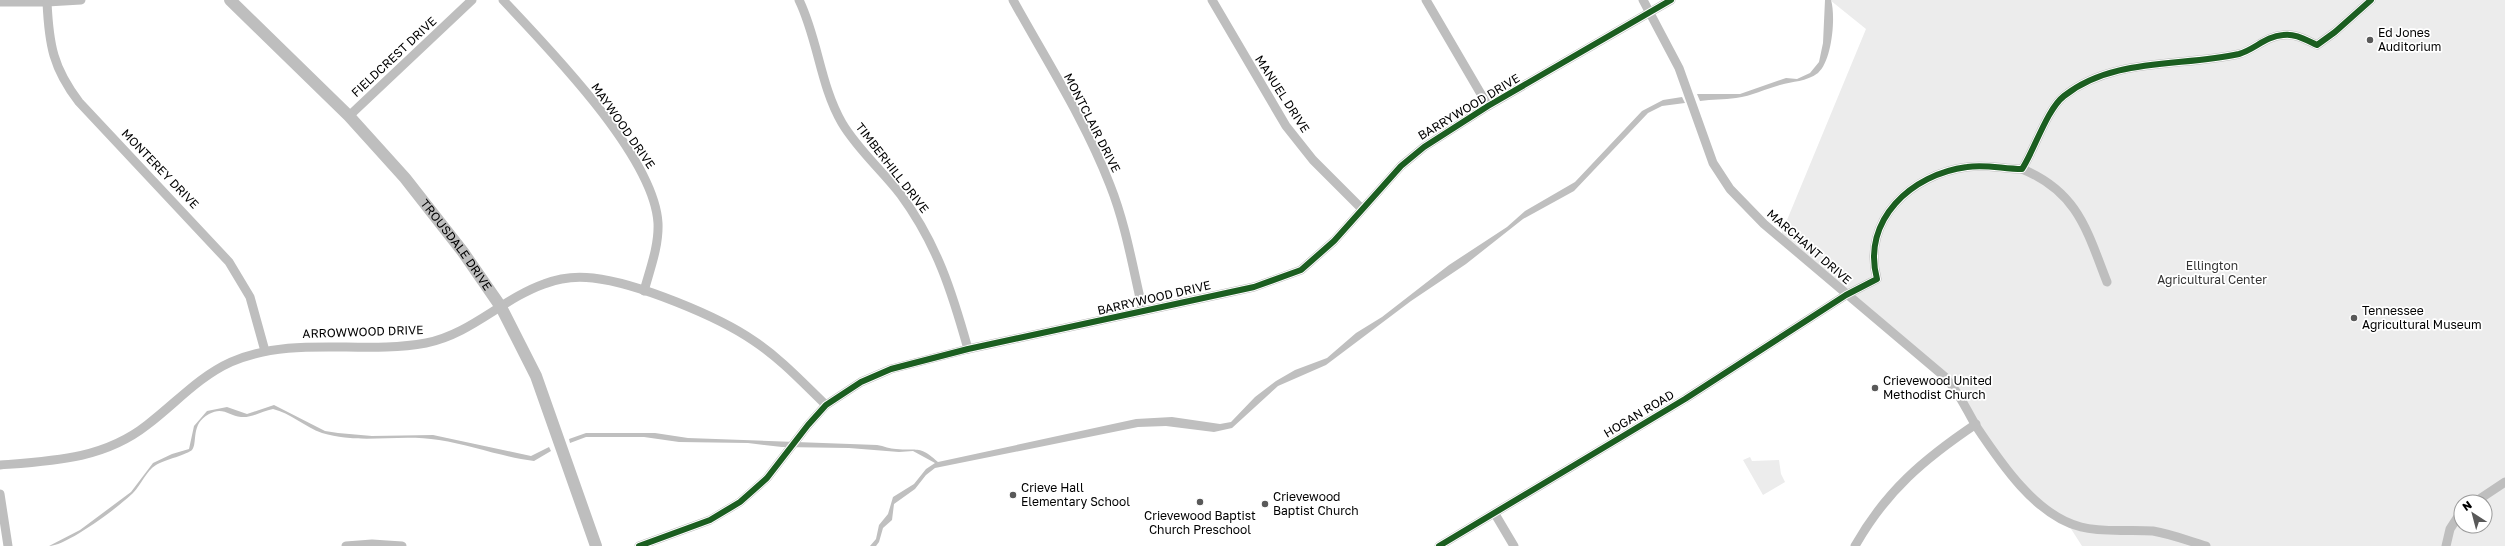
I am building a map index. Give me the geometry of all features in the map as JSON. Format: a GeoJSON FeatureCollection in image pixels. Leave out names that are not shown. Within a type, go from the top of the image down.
{"type":"FeatureCollection","features":[{"type":"Feature","properties":{"kind":"street"},"geometry":{"type":"LineString","coordinates":[[0,2],[81,0]]}},
{"type":"Feature","properties":{"kind":"street","name":"TROUSDALE DRIVE"},"geometry":{"type":"LineString","coordinates":[[230,0],[349,116],[405,178],[463,252],[501,307],[536,376],[596,546]]}},
{"type":"Feature","properties":{"kind":"street","name":"FIELDCREST DRIVE"},"geometry":{"type":"LineString","coordinates":[[349,116],[472,0]]}},
{"type":"Feature","properties":{"kind":"street","name":"MAYWOOD DRIVE"},"geometry":{"type":"LineString","coordinates":[[503,0],[572,75],[629,152],[646,180],[655,203],[658,229],[655,253],[644,291]]}},
{"type":"Feature","properties":{"kind":"street","name":"TIMBERHILL DRIVE"},"geometry":{"type":"LineString","coordinates":[[799,0],[823,78],[839,118],[863,152],[901,195],[924,230],[945,272],[968,349]]}},
{"type":"Feature","properties":{"kind":"street","name":"MONTCLAIR DRIVE"},"geometry":{"type":"LineString","coordinates":[[1013,0],[1081,122],[1106,176],[1122,224],[1143,311]]}},
{"type":"Feature","properties":{"kind":"street","name":"MANUEL DRIVE"},"geometry":{"type":"LineString","coordinates":[[1212,0],[1286,126],[1313,160],[1362,209]]}},
{"type":"Feature","properties":{"kind":"street"},"geometry":{"type":"LineString","coordinates":[[1426,0],[1488,106]]}},
{"type":"Feature","properties":{"kind":"street","name":"MARCHANT DRIVE"},"geometry":{"type":"LineString","coordinates":[[1643,0],[1681,74],[1710,156],[1724,180],[1755,216],[1846,295],[1945,377],[1956,390],[1976,424],[2021,486],[2066,522],[2097,530],[2136,530],[2170,535],[2206,546]]}},
{"type":"Feature","properties":{"kind":"street","name":"BARRYWOOD DRIVE"},"geometry":{"type":"LineString","coordinates":[[640,546],[710,520],[740,502],[764,481],[797,438],[826,405],[861,382],[891,369],[968,349],[1254,287],[1295,273],[1327,248],[1413,155],[1488,106],[1671,0]]}},
{"type":"Feature","properties":{"kind":"street"},"geometry":{"type":"LineString","coordinates":[[2107,282],[2077,211],[2056,190],[2022,170],[2059,100],[2088,82],[2121,71],[2153,63],[2206,60],[2241,54],[2281,35],[2296,35],[2317,45],[2335,32],[2371,0]]}},
{"type":"Feature","properties":{"kind":"street","name":"MONTEREY DRIVE"},"geometry":{"type":"LineString","coordinates":[[47,2],[50,46],[64,82],[79,102],[229,262],[250,297],[265,351]]}},
{"type":"Feature","properties":{"kind":"street","name":"HOGAN ROAD"},"geometry":{"type":"LineString","coordinates":[[1440,546],[1691,396],[1846,295],[1877,279],[1874,260],[1879,234],[1888,211],[1904,194],[1930,178],[1965,167],[1994,166],[2022,170]]}},
{"type":"Feature","properties":{"kind":"street","name":"ARROWWOOD DRIVE"},"geometry":{"type":"LineString","coordinates":[[0,465],[72,458],[110,447],[143,428],[185,391],[209,374],[237,360],[265,351],[302,346],[404,345],[428,342],[455,334],[539,285],[573,278],[602,279],[644,291],[683,306],[749,338],[779,360],[826,405]]}},
{"type":"Feature","properties":{"kind":"street"},"geometry":{"type":"LineString","coordinates":[[1855,546],[1883,503],[1900,482],[1942,447],[1976,424]]}},
{"type":"Feature","properties":{"kind":"street"},"geometry":{"type":"LineString","coordinates":[[2487,494],[2505,482]]}},
{"type":"Feature","properties":{"kind":"street"},"geometry":{"type":"LineString","coordinates":[[0,494],[8,546]]}},
{"type":"Feature","properties":{"kind":"street"},"geometry":{"type":"LineString","coordinates":[[1495,514],[1514,546]]}},
{"type":"Feature","properties":{"kind":"street"},"geometry":{"type":"LineString","coordinates":[[2446,546],[2450,529],[2453,524]]}},
{"type":"Feature","properties":{"kind":"street"},"geometry":{"type":"LineString","coordinates":[[346,546],[372,544],[402,546]]}},
{"type":"Feature","properties":{"kind":"green space","name":"Ellington Agricultural Center"},"geometry":{"type":"Polygon","coordinates":[[[1830,0],[2505,0],[2505,546],[2082,546],[2066,521],[2021,486],[1955,390],[1780,237],[1866,29],[1830,0]]]}},
{"type":"Feature","properties":{"kind":"green space"},"geometry":{"type":"Polygon","coordinates":[[[1750,457],[1752,461],[1779,460],[1781,474],[1785,482],[1763,495],[1743,460],[1750,457]]]}},
{"type":"Feature","properties":{"kind":"shaded area"},"geometry":{"type":"Polygon","coordinates":[[[1825,0],[1831,0],[1833,17],[1832,38],[1827,59],[1818,73],[1804,80],[1780,85],[1742,97],[1700,101],[1697,94],[1740,94],[1786,78],[1797,79],[1810,73],[1819,62],[1823,43],[1825,0]]]}},
{"type":"Feature","properties":{"kind":"shaded area"},"geometry":{"type":"Polygon","coordinates":[[[1682,97],[1685,103],[1662,106],[1648,113],[1574,191],[1523,219],[1466,264],[1411,301],[1326,365],[1278,386],[1232,428],[1214,432],[1166,426],[1138,427],[935,468],[926,475],[915,489],[894,504],[892,520],[883,528],[879,542],[876,546],[870,546],[876,539],[879,525],[888,514],[893,497],[914,484],[926,469],[935,463],[913,451],[899,452],[849,448],[782,447],[748,443],[679,442],[644,437],[586,437],[570,443],[569,439],[586,433],[655,433],[688,438],[877,445],[894,449],[922,451],[938,462],[1136,419],[1172,417],[1220,424],[1231,422],[1255,397],[1276,381],[1295,370],[1327,358],[1356,333],[1382,317],[1449,265],[1507,227],[1525,211],[1575,182],[1642,111],[1663,100],[1682,97]]]}},
{"type":"Feature","properties":{"kind":"shaded area"},"geometry":{"type":"Polygon","coordinates":[[[274,405],[325,431],[372,436],[433,435],[531,456],[549,447],[551,451],[534,461],[424,438],[366,439],[337,436],[322,433],[273,409],[245,417],[218,411],[209,414],[199,423],[192,450],[156,465],[149,471],[133,493],[117,507],[68,540],[49,546],[80,530],[131,492],[153,463],[172,454],[189,449],[194,426],[207,411],[227,407],[247,414],[274,405]]]}},
{"type":"Feature","properties":{"kind":"cycle path"},"geometry":{"type":"LineString","coordinates":[[639,546],[710,520],[740,502],[767,478],[808,425],[826,405],[861,382],[891,369],[968,349],[1254,287],[1301,270],[1334,241],[1401,166],[1424,147],[1488,106],[1671,0]]}},
{"type":"Feature","properties":{"kind":"cycle path"},"geometry":{"type":"LineString","coordinates":[[1439,546],[1685,399],[1846,295],[1877,279],[1874,258],[1877,238],[1884,219],[1895,204],[1910,190],[1927,179],[1947,171],[1974,166],[2022,169],[2052,110],[2064,96],[2083,84],[2104,75],[2126,69],[2239,54],[2277,36],[2296,36],[2317,45],[2335,32],[2371,0]]}},
{"type":"Feature","properties":{"kind":"place","name":"Ed Jones Auditorium"},"geometry":{"type":"Point","coordinates":[2370,40]}},
{"type":"Feature","properties":{"kind":"place","name":"Tennessee Agricultural Museum"},"geometry":{"type":"Point","coordinates":[2354,318]}},
{"type":"Feature","properties":{"kind":"place","name":"Crievewood United Methodist Church"},"geometry":{"type":"Point","coordinates":[1875,388]}},
{"type":"Feature","properties":{"kind":"place","name":"Crieve Hall Elementary School"},"geometry":{"type":"Point","coordinates":[1013,495]}},
{"type":"Feature","properties":{"kind":"place","name":"Crievewood Baptist Church Preschool"},"geometry":{"type":"Point","coordinates":[1200,502]}},
{"type":"Feature","properties":{"kind":"place","name":"Crievewood Baptist Church"},"geometry":{"type":"Point","coordinates":[1265,504]}}]}
